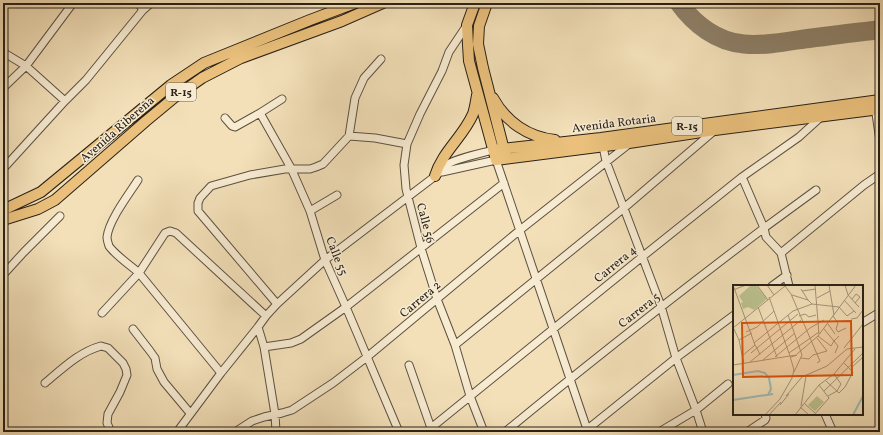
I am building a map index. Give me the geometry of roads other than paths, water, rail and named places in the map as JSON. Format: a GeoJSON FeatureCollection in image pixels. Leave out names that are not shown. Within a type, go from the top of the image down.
{"type":"FeatureCollection","features":[{"type":"Feature","properties":{"kind":"main road","name":"Avenida Ribereña"},"geometry":{"type":"LineString","coordinates":[[3,210],[41,192],[171,85],[204,63],[355,3]]}},
{"type":"Feature","properties":{"kind":"main road","name":"Avenida Ribereña"},"geometry":{"type":"LineString","coordinates":[[3,220],[38,209],[55,200],[146,120],[202,78],[241,58],[376,7],[383,3]]}},
{"type":"Feature","properties":{"kind":"main road"},"geometry":{"type":"LineString","coordinates":[[475,3],[467,25],[469,61],[500,154]]}},
{"type":"Feature","properties":{"kind":"main road"},"geometry":{"type":"LineString","coordinates":[[487,3],[478,26],[478,44],[500,154]]}},
{"type":"Feature","properties":{"kind":"main road"},"geometry":{"type":"LineString","coordinates":[[486,84],[497,105],[513,123],[533,135],[548,139],[571,141]]}},
{"type":"Feature","properties":{"kind":"main road"},"geometry":{"type":"LineString","coordinates":[[438,174],[438,167],[441,161],[463,132],[473,113],[478,91]]}},
{"type":"Feature","properties":{"kind":"main road","name":"Avenida Rotaria"},"geometry":{"type":"LineString","coordinates":[[500,154],[571,141],[629,143],[715,130],[821,117],[877,105]]}},
{"type":"Feature","properties":{"kind":"main road","name":"Avenida Rotaria"},"geometry":{"type":"LineString","coordinates":[[500,154],[602,142],[877,105]]}},
{"type":"Feature","properties":{"kind":"street"},"geometry":{"type":"LineString","coordinates":[[3,88],[26,66],[74,3]]}},
{"type":"Feature","properties":{"kind":"street"},"geometry":{"type":"LineString","coordinates":[[138,3],[143,10]]}},
{"type":"Feature","properties":{"kind":"street"},"geometry":{"type":"LineString","coordinates":[[3,169],[86,80],[143,10],[152,3]]}},
{"type":"Feature","properties":{"kind":"street","name":"Calle 56"},"geometry":{"type":"LineString","coordinates":[[467,25],[450,52],[420,114],[407,144],[404,165],[408,197],[421,248],[437,299],[455,345],[470,396],[484,432]]}},
{"type":"Feature","properties":{"kind":"street"},"geometry":{"type":"LineString","coordinates":[[4,54],[26,66],[65,101]]}},
{"type":"Feature","properties":{"kind":"street"},"geometry":{"type":"LineString","coordinates":[[277,304],[198,211],[198,203],[200,198],[211,186],[250,175],[291,168],[316,168],[323,164],[349,136],[355,98],[364,78],[380,59]]}},
{"type":"Feature","properties":{"kind":"street"},"geometry":{"type":"LineString","coordinates":[[225,118],[232,126],[235,127],[260,114],[282,99]]}},
{"type":"Feature","properties":{"kind":"street"},"geometry":{"type":"LineString","coordinates":[[877,105],[880,141]]}},
{"type":"Feature","properties":{"kind":"street","name":"Calle 55"},"geometry":{"type":"LineString","coordinates":[[260,114],[268,125],[291,168],[310,212],[325,260],[399,432]]}},
{"type":"Feature","properties":{"kind":"street","name":"Carrera 4"},"geometry":{"type":"LineString","coordinates":[[428,430],[642,257],[742,178],[799,137],[821,117]]}},
{"type":"Feature","properties":{"kind":"street"},"geometry":{"type":"LineString","coordinates":[[455,345],[537,280],[715,130]]}},
{"type":"Feature","properties":{"kind":"street"},"geometry":{"type":"LineString","coordinates":[[349,136],[375,138],[407,144]]}},
{"type":"Feature","properties":{"kind":"street"},"geometry":{"type":"LineString","coordinates":[[602,142],[606,161],[661,306],[676,358],[703,432]]}},
{"type":"Feature","properties":{"kind":"street","name":"Carrera 2"},"geometry":{"type":"LineString","coordinates":[[235,432],[252,421],[292,410],[333,383],[367,357],[520,230],[629,143]]}},
{"type":"Feature","properties":{"kind":"street"},"geometry":{"type":"LineString","coordinates":[[177,432],[221,373],[277,304],[325,260],[438,174],[449,163],[462,159],[500,154],[504,183],[570,378],[586,431],[676,358],[733,316]]}},
{"type":"Feature","properties":{"kind":"street"},"geometry":{"type":"LineString","coordinates":[[781,253],[864,185],[880,174]]}},
{"type":"Feature","properties":{"kind":"street"},"geometry":{"type":"LineString","coordinates":[[742,178],[764,228],[766,237],[781,253],[789,285]]}},
{"type":"Feature","properties":{"kind":"street"},"geometry":{"type":"LineString","coordinates":[[138,180],[119,210],[110,228],[107,238],[110,246],[114,252],[139,273],[221,373]]}},
{"type":"Feature","properties":{"kind":"street"},"geometry":{"type":"LineString","coordinates":[[264,347],[301,339],[346,307],[504,183]]}},
{"type":"Feature","properties":{"kind":"street","name":"Carrera 5"},"geometry":{"type":"LineString","coordinates":[[505,432],[661,306],[816,190]]}},
{"type":"Feature","properties":{"kind":"street"},"geometry":{"type":"LineString","coordinates":[[310,212],[337,195]]}},
{"type":"Feature","properties":{"kind":"street"},"geometry":{"type":"LineString","coordinates":[[3,275],[60,216]]}},
{"type":"Feature","properties":{"kind":"street"},"geometry":{"type":"LineString","coordinates":[[102,312],[139,273],[165,233],[170,231],[176,233],[266,316]]}},
{"type":"Feature","properties":{"kind":"street"},"geometry":{"type":"LineString","coordinates":[[773,285],[787,275]]}},
{"type":"Feature","properties":{"kind":"street"},"geometry":{"type":"LineString","coordinates":[[863,321],[880,312]]}},
{"type":"Feature","properties":{"kind":"street"},"geometry":{"type":"LineString","coordinates":[[258,327],[264,347],[275,414],[276,432]]}},
{"type":"Feature","properties":{"kind":"street"},"geometry":{"type":"LineString","coordinates":[[132,329],[155,358],[157,369],[164,382],[190,413]]}},
{"type":"Feature","properties":{"kind":"street"},"geometry":{"type":"LineString","coordinates":[[45,383],[70,362],[85,352],[101,346],[108,348],[123,363],[126,368],[127,375],[108,414],[107,424],[111,432]]}},
{"type":"Feature","properties":{"kind":"street"},"geometry":{"type":"LineString","coordinates":[[409,365],[428,430]]}},
{"type":"Feature","properties":{"kind":"street"},"geometry":{"type":"LineString","coordinates":[[659,432],[696,410],[728,384]]}},
{"type":"Feature","properties":{"kind":"street"},"geometry":{"type":"LineString","coordinates":[[747,432],[765,420],[765,415]]}},
{"type":"Feature","properties":{"kind":"street"},"geometry":{"type":"LineString","coordinates":[[825,415],[833,432]]}}]}
